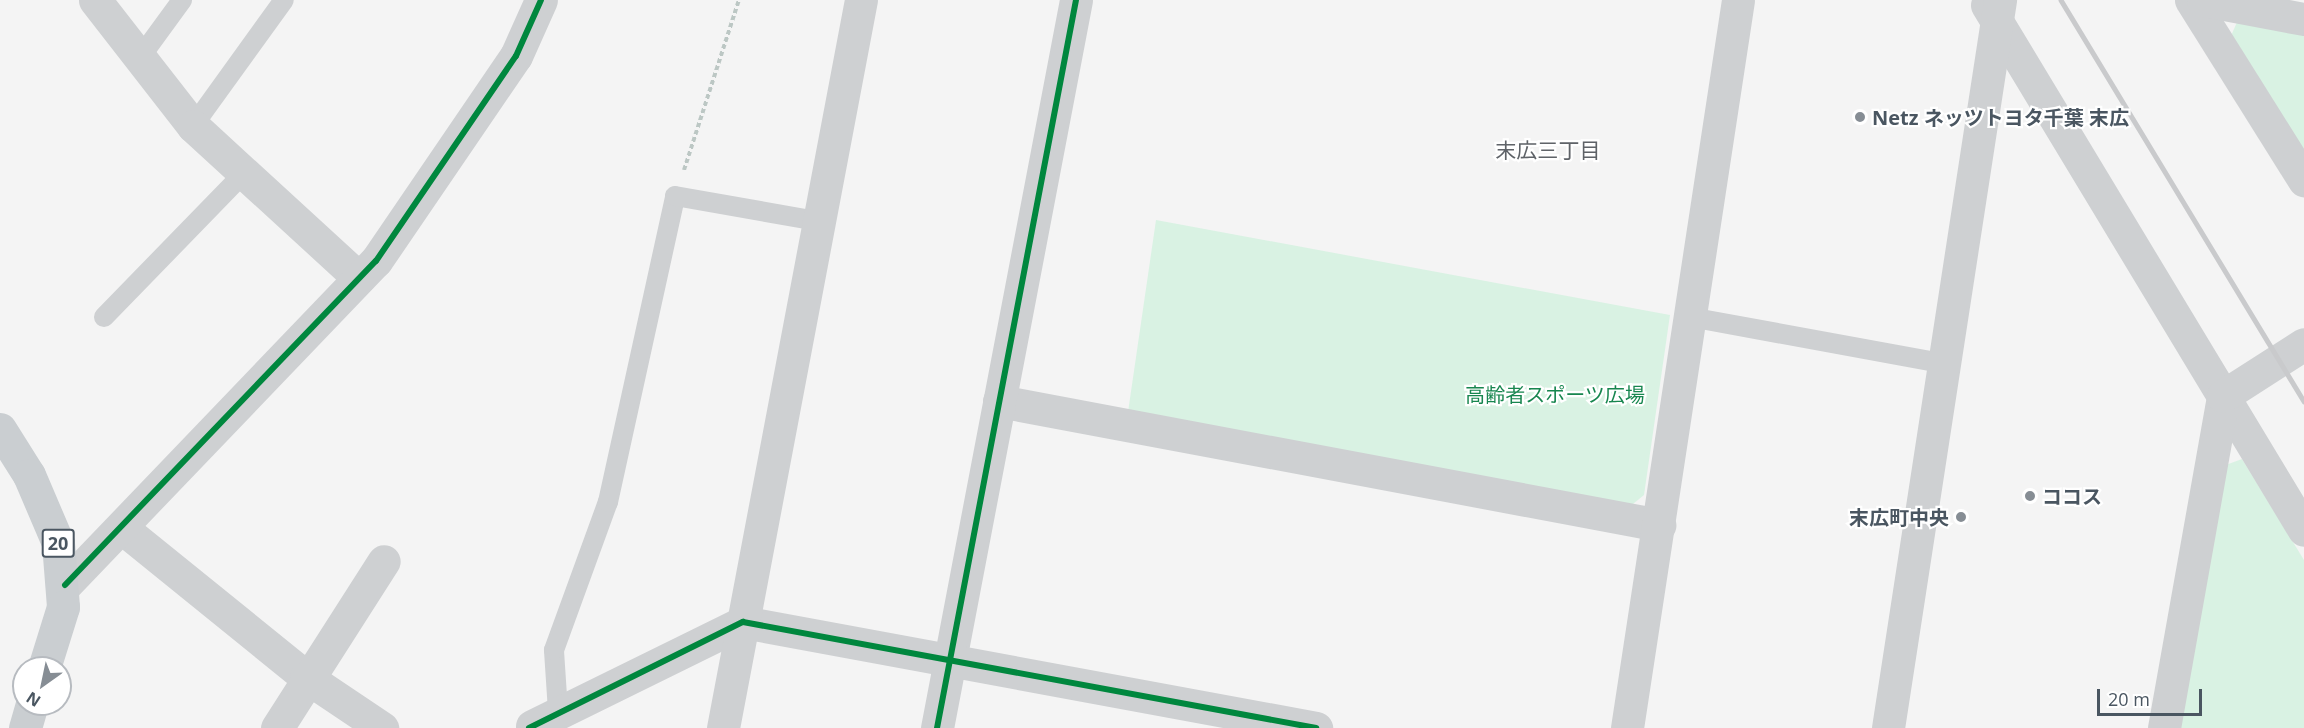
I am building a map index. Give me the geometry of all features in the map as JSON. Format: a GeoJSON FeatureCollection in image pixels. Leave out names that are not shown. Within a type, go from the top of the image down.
{"type":"FeatureCollection","features":[{"type":"Feature","properties":{"kind":"main road","name":"20"},"geometry":{"type":"LineString","coordinates":[[0,429],[48,514],[65,585],[47,656]]}},
{"type":"Feature","properties":{"kind":"street"},"geometry":{"type":"LineString","coordinates":[[95,0],[193,126],[359,278]]}},
{"type":"Feature","properties":{"kind":"street"},"geometry":{"type":"LineString","coordinates":[[65,585],[359,278],[516,56],[541,0]]}},
{"type":"Feature","properties":{"kind":"street"},"geometry":{"type":"LineString","coordinates":[[723,728],[817,221],[861,0]]}},
{"type":"Feature","properties":{"kind":"street"},"geometry":{"type":"LineString","coordinates":[[937,728],[1076,0]]}},
{"type":"Feature","properties":{"kind":"street"},"geometry":{"type":"LineString","coordinates":[[1628,728],[1738,0]]}},
{"type":"Feature","properties":{"kind":"street"},"geometry":{"type":"LineString","coordinates":[[2191,0],[2304,180]]}},
{"type":"Feature","properties":{"kind":"street"},"geometry":{"type":"LineString","coordinates":[[2203,0],[2304,19]]}},
{"type":"Feature","properties":{"kind":"street"},"geometry":{"type":"LineString","coordinates":[[1888,728],[1946,364],[1994,7]]}},
{"type":"Feature","properties":{"kind":"street"},"geometry":{"type":"LineString","coordinates":[[1994,7],[2304,530]]}},
{"type":"Feature","properties":{"kind":"street"},"geometry":{"type":"LineString","coordinates":[[2164,728],[2223,396],[2304,344]]}},
{"type":"Feature","properties":{"kind":"street"},"geometry":{"type":"LineString","coordinates":[[999,401],[1659,525]]}},
{"type":"Feature","properties":{"kind":"street"},"geometry":{"type":"LineString","coordinates":[[122,528],[306,677],[381,728]]}},
{"type":"Feature","properties":{"kind":"street"},"geometry":{"type":"LineString","coordinates":[[277,728],[306,677],[384,561]]}},
{"type":"Feature","properties":{"kind":"street"},"geometry":{"type":"LineString","coordinates":[[540,722],[743,622],[1316,728]]}},
{"type":"Feature","properties":{"kind":"lane"},"geometry":{"type":"LineString","coordinates":[[139,59],[182,0]]}},
{"type":"Feature","properties":{"kind":"lane"},"geometry":{"type":"LineString","coordinates":[[193,126],[284,0]]}},
{"type":"Feature","properties":{"kind":"lane"},"geometry":{"type":"LineString","coordinates":[[104,317],[244,173]]}},
{"type":"Feature","properties":{"kind":"lane"},"geometry":{"type":"LineString","coordinates":[[540,722],[554,650],[608,502],[675,196],[817,221]]}},
{"type":"Feature","properties":{"kind":"lane"},"geometry":{"type":"LineString","coordinates":[[1690,317],[1946,364]]}},
{"type":"Feature","properties":{"kind":"path"},"geometry":{"type":"LineString","coordinates":[[675,196],[739,0]]}},
{"type":"Feature","properties":{"kind":"green space"},"geometry":{"type":"Polygon","coordinates":[[[2238,20],[2304,32],[2304,158],[2230,38],[2238,20]]]}},
{"type":"Feature","properties":{"kind":"green space","name":"高齢者スポーツ広場"},"geometry":{"type":"Polygon","coordinates":[[[1156,220],[1670,315],[1644,495],[1628,508],[1128,412],[1156,220]]]}},
{"type":"Feature","properties":{"kind":"green space"},"geometry":{"type":"Polygon","coordinates":[[[2242,459],[2304,560],[2304,728],[2178,728],[2223,466],[2242,459]]]}},
{"type":"Feature","properties":{"kind":"railway"},"geometry":{"type":"LineString","coordinates":[[2061,0],[2304,401]]}},
{"type":"Feature","properties":{"kind":"cycle path"},"geometry":{"type":"LineString","coordinates":[[65,585],[376,261],[516,56],[541,0]]}},
{"type":"Feature","properties":{"kind":"cycle path"},"geometry":{"type":"LineString","coordinates":[[937,728],[1076,0]]}},
{"type":"Feature","properties":{"kind":"cycle path"},"geometry":{"type":"LineString","coordinates":[[529,728],[743,622],[1316,728]]}},
{"type":"Feature","properties":{"kind":"place","name":"Netz ネッツトヨタ千葉 末広"},"geometry":{"type":"Point","coordinates":[1860,117]}},
{"type":"Feature","properties":{"kind":"place","name":"ココス"},"geometry":{"type":"Point","coordinates":[2030,496]}},
{"type":"Feature","properties":{"kind":"place","name":"末広町中央"},"geometry":{"type":"Point","coordinates":[1961,517]}},
{"type":"Feature","properties":{"kind":"district","name":"末広三丁目"},"geometry":{"type":"Point","coordinates":[1548,150]}}]}
